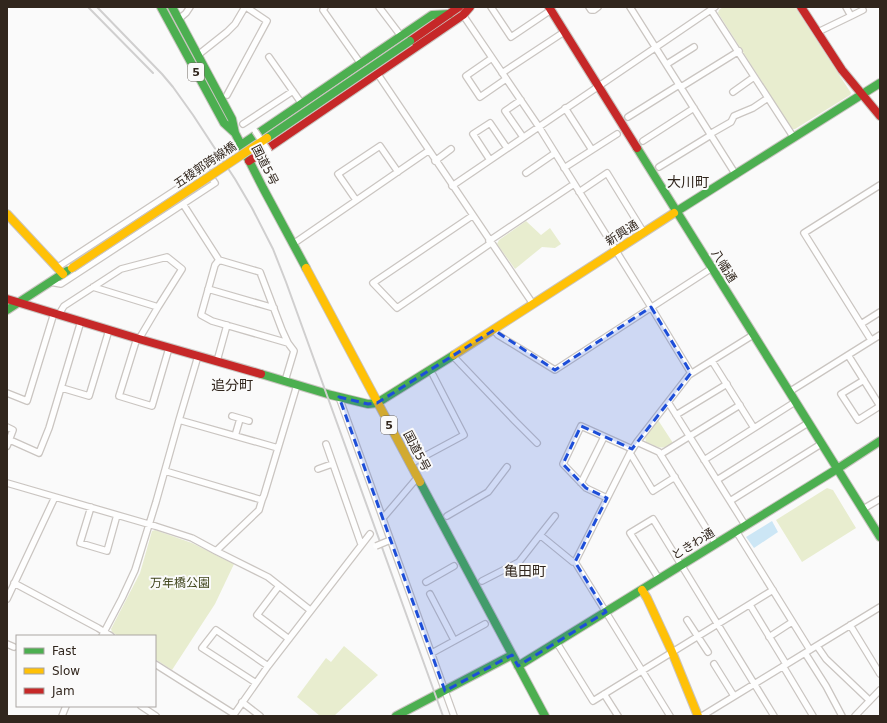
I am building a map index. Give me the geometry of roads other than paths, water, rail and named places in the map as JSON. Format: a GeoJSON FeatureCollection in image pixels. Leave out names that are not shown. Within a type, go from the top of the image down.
{"type":"FeatureCollection","features":[{"type":"Feature","properties":{"kind":"main road","name":"国道5号"},"geometry":{"type":"LineString","coordinates":[[161,7],[224,123],[235,133]]}},
{"type":"Feature","properties":{"kind":"main road","name":"国道5号"},"geometry":{"type":"LineString","coordinates":[[172,7],[232,119],[235,133],[249,161],[545,716]]}},
{"type":"Feature","properties":{"kind":"main road","name":"五稜郭跨線橋"},"geometry":{"type":"LineString","coordinates":[[7,310],[50,282],[61,270],[72,268],[211,176],[459,7]]}},
{"type":"Feature","properties":{"kind":"main road"},"geometry":{"type":"LineString","coordinates":[[249,161],[463,15],[470,7]]}},
{"type":"Feature","properties":{"kind":"main road"},"geometry":{"type":"LineString","coordinates":[[801,7],[842,70],[880,116]]}},
{"type":"Feature","properties":{"kind":"main road","name":"八幡通"},"geometry":{"type":"LineString","coordinates":[[550,9],[880,537]]}},
{"type":"Feature","properties":{"kind":"main road"},"geometry":{"type":"LineString","coordinates":[[241,145],[432,15],[449,14]]}},
{"type":"Feature","properties":{"kind":"main road","name":"新興通"},"geometry":{"type":"LineString","coordinates":[[377,403],[494,330],[644,232],[880,83]]}},
{"type":"Feature","properties":{"kind":"main road"},"geometry":{"type":"LineString","coordinates":[[7,214],[61,270]]}},
{"type":"Feature","properties":{"kind":"main road"},"geometry":{"type":"LineString","coordinates":[[7,299],[297,385],[368,404],[377,403]]}},
{"type":"Feature","properties":{"kind":"main road","name":"ときわ通"},"geometry":{"type":"LineString","coordinates":[[518,666],[880,441]]}},
{"type":"Feature","properties":{"kind":"main road"},"geometry":{"type":"LineString","coordinates":[[642,590],[672,652],[698,716]]}},
{"type":"Feature","properties":{"kind":"main road"},"geometry":{"type":"LineString","coordinates":[[396,716],[512,655]]}},
{"type":"Feature","properties":{"kind":"street"},"geometry":{"type":"LineString","coordinates":[[178,19],[186,13],[190,7]]}},
{"type":"Feature","properties":{"kind":"street"},"geometry":{"type":"LineString","coordinates":[[198,55],[235,24],[245,7],[267,21],[227,95]]}},
{"type":"Feature","properties":{"kind":"street"},"geometry":{"type":"LineString","coordinates":[[325,7],[323,10],[361,64]]}},
{"type":"Feature","properties":{"kind":"street"},"geometry":{"type":"LineString","coordinates":[[379,7],[401,36]]}},
{"type":"Feature","properties":{"kind":"street"},"geometry":{"type":"LineString","coordinates":[[491,7],[511,37],[550,9]]}},
{"type":"Feature","properties":{"kind":"street"},"geometry":{"type":"LineString","coordinates":[[589,7],[591,10],[594,10],[598,7]]}},
{"type":"Feature","properties":{"kind":"street"},"geometry":{"type":"LineString","coordinates":[[630,7],[736,174]]}},
{"type":"Feature","properties":{"kind":"street"},"geometry":{"type":"LineString","coordinates":[[846,7],[851,16]]}},
{"type":"Feature","properties":{"kind":"street"},"geometry":{"type":"LineString","coordinates":[[452,186],[713,8],[754,77],[794,138]]}},
{"type":"Feature","properties":{"kind":"street"},"geometry":{"type":"LineString","coordinates":[[818,32],[863,10]]}},
{"type":"Feature","properties":{"kind":"street"},"geometry":{"type":"LineString","coordinates":[[463,15],[539,127],[691,373]]}},
{"type":"Feature","properties":{"kind":"street"},"geometry":{"type":"LineString","coordinates":[[502,73],[564,32]]}},
{"type":"Feature","properties":{"kind":"street"},"geometry":{"type":"LineString","coordinates":[[667,64],[694,47]]}},
{"type":"Feature","properties":{"kind":"street"},"geometry":{"type":"LineString","coordinates":[[628,117],[738,51]]}},
{"type":"Feature","properties":{"kind":"street"},"geometry":{"type":"LineString","coordinates":[[269,57],[302,104]]}},
{"type":"Feature","properties":{"kind":"street"},"geometry":{"type":"LineString","coordinates":[[492,58],[466,76],[480,97],[506,79]]}},
{"type":"Feature","properties":{"kind":"street"},"geometry":{"type":"LineString","coordinates":[[376,73],[533,304]]}},
{"type":"Feature","properties":{"kind":"street"},"geometry":{"type":"LineString","coordinates":[[733,92],[754,77]]}},
{"type":"Feature","properties":{"kind":"street"},"geometry":{"type":"LineString","coordinates":[[243,124],[293,91]]}},
{"type":"Feature","properties":{"kind":"street"},"geometry":{"type":"LineString","coordinates":[[659,167],[730,122],[734,116],[753,108],[768,98]]}},
{"type":"Feature","properties":{"kind":"street"},"geometry":{"type":"LineString","coordinates":[[521,100],[505,112],[523,137]]}},
{"type":"Feature","properties":{"kind":"street"},"geometry":{"type":"LineString","coordinates":[[565,108],[592,150]]}},
{"type":"Feature","properties":{"kind":"street"},"geometry":{"type":"LineString","coordinates":[[643,141],[694,108]]}},
{"type":"Feature","properties":{"kind":"street"},"geometry":{"type":"LineString","coordinates":[[490,160],[473,134],[490,123],[507,148]]}},
{"type":"Feature","properties":{"kind":"street"},"geometry":{"type":"LineString","coordinates":[[255,131],[269,152]]}},
{"type":"Feature","properties":{"kind":"street"},"geometry":{"type":"LineString","coordinates":[[564,168],[617,134]]}},
{"type":"Feature","properties":{"kind":"street"},"geometry":{"type":"LineString","coordinates":[[356,200],[338,174],[380,146],[398,172]]}},
{"type":"Feature","properties":{"kind":"street"},"geometry":{"type":"LineString","coordinates":[[435,161],[451,149]]}},
{"type":"Feature","properties":{"kind":"street"},"geometry":{"type":"LineString","coordinates":[[293,244],[428,151]]}},
{"type":"Feature","properties":{"kind":"street"},"geometry":{"type":"LineString","coordinates":[[526,173],[555,153]]}},
{"type":"Feature","properties":{"kind":"street"},"geometry":{"type":"LineString","coordinates":[[50,282],[61,284],[215,183],[206,170],[61,270]]}},
{"type":"Feature","properties":{"kind":"street"},"geometry":{"type":"LineString","coordinates":[[579,192],[607,173],[644,232]]}},
{"type":"Feature","properties":{"kind":"street"},"geometry":{"type":"LineString","coordinates":[[472,216],[373,283],[397,308],[574,184]]}},
{"type":"Feature","properties":{"kind":"street"},"geometry":{"type":"LineString","coordinates":[[871,340],[804,233],[880,185]]}},
{"type":"Feature","properties":{"kind":"street"},"geometry":{"type":"LineString","coordinates":[[183,204],[219,260],[260,272],[282,330],[294,351],[285,381]]}},
{"type":"Feature","properties":{"kind":"street"},"geometry":{"type":"LineString","coordinates":[[7,393],[27,401],[56,314],[64,306],[121,269],[167,257],[182,270],[138,339],[120,396],[152,406],[169,348]]}},
{"type":"Feature","properties":{"kind":"street"},"geometry":{"type":"LineString","coordinates":[[219,260],[215,265],[201,315],[212,321],[288,342]]}},
{"type":"Feature","properties":{"kind":"street"},"geometry":{"type":"LineString","coordinates":[[494,330],[498,335],[554,370],[712,268]]}},
{"type":"Feature","properties":{"kind":"street"},"geometry":{"type":"LineString","coordinates":[[93,287],[158,307]]}},
{"type":"Feature","properties":{"kind":"street"},"geometry":{"type":"LineString","coordinates":[[208,289],[274,308]]}},
{"type":"Feature","properties":{"kind":"street"},"geometry":{"type":"LineString","coordinates":[[861,324],[880,312]]}},
{"type":"Feature","properties":{"kind":"street"},"geometry":{"type":"LineString","coordinates":[[7,427],[14,430],[8,443],[39,453],[50,428],[81,321]]}},
{"type":"Feature","properties":{"kind":"street"},"geometry":{"type":"LineString","coordinates":[[216,361],[227,325]]}},
{"type":"Feature","properties":{"kind":"street"},"geometry":{"type":"LineString","coordinates":[[62,388],[89,396],[110,330]]}},
{"type":"Feature","properties":{"kind":"street"},"geometry":{"type":"LineString","coordinates":[[575,562],[631,451],[668,402],[691,373],[753,335]]}},
{"type":"Feature","properties":{"kind":"street"},"geometry":{"type":"LineString","coordinates":[[789,392],[880,335]]}},
{"type":"Feature","properties":{"kind":"street"},"geometry":{"type":"LineString","coordinates":[[848,355],[864,380],[880,406],[858,420],[841,394],[864,380]]}},
{"type":"Feature","properties":{"kind":"street"},"geometry":{"type":"LineString","coordinates":[[14,583],[103,634],[135,570],[198,356]]}},
{"type":"Feature","properties":{"kind":"street"},"geometry":{"type":"LineString","coordinates":[[453,356],[537,443]]}},
{"type":"Feature","properties":{"kind":"street"},"geometry":{"type":"LineString","coordinates":[[712,361],[754,428]]}},
{"type":"Feature","properties":{"kind":"street"},"geometry":{"type":"LineString","coordinates":[[410,464],[464,435],[433,375]]}},
{"type":"Feature","properties":{"kind":"street"},"geometry":{"type":"LineString","coordinates":[[676,415],[726,384]]}},
{"type":"Feature","properties":{"kind":"street"},"geometry":{"type":"LineString","coordinates":[[216,551],[259,510],[297,385]]}},
{"type":"Feature","properties":{"kind":"street"},"geometry":{"type":"LineString","coordinates":[[340,397],[454,716]]}},
{"type":"Feature","properties":{"kind":"street"},"geometry":{"type":"LineString","coordinates":[[668,402],[745,525]]}},
{"type":"Feature","properties":{"kind":"street"},"geometry":{"type":"LineString","coordinates":[[704,460],[795,402]]}},
{"type":"Feature","properties":{"kind":"street"},"geometry":{"type":"LineString","coordinates":[[661,454],[740,405]]}},
{"type":"Feature","properties":{"kind":"street"},"geometry":{"type":"LineString","coordinates":[[232,416],[249,422]]}},
{"type":"Feature","properties":{"kind":"street"},"geometry":{"type":"LineString","coordinates":[[235,436],[240,419]]}},
{"type":"Feature","properties":{"kind":"street"},"geometry":{"type":"LineString","coordinates":[[179,420],[278,448]]}},
{"type":"Feature","properties":{"kind":"street"},"geometry":{"type":"LineString","coordinates":[[716,480],[808,423]]}},
{"type":"Feature","properties":{"kind":"street"},"geometry":{"type":"LineString","coordinates":[[607,498],[586,488],[563,464],[582,426],[631,451],[653,491],[675,477]]}},
{"type":"Feature","properties":{"kind":"street"},"geometry":{"type":"LineString","coordinates":[[581,483],[604,437]]}},
{"type":"Feature","properties":{"kind":"street"},"geometry":{"type":"LineString","coordinates":[[637,442],[661,454],[716,544]]}},
{"type":"Feature","properties":{"kind":"street"},"geometry":{"type":"LineString","coordinates":[[326,444],[361,544]]}},
{"type":"Feature","properties":{"kind":"street"},"geometry":{"type":"LineString","coordinates":[[730,501],[821,444]]}},
{"type":"Feature","properties":{"kind":"street"},"geometry":{"type":"LineString","coordinates":[[318,469],[332,464]]}},
{"type":"Feature","properties":{"kind":"street"},"geometry":{"type":"LineString","coordinates":[[447,516],[488,492],[507,466]]}},
{"type":"Feature","properties":{"kind":"street"},"geometry":{"type":"LineString","coordinates":[[165,471],[262,500]]}},
{"type":"Feature","properties":{"kind":"street"},"geometry":{"type":"LineString","coordinates":[[383,518],[417,478]]}},
{"type":"Feature","properties":{"kind":"street"},"geometry":{"type":"LineString","coordinates":[[7,483],[192,538],[268,577],[310,610]]}},
{"type":"Feature","properties":{"kind":"street"},"geometry":{"type":"LineString","coordinates":[[7,599],[55,497]]}},
{"type":"Feature","properties":{"kind":"street"},"geometry":{"type":"LineString","coordinates":[[863,509],[880,498]]}},
{"type":"Feature","properties":{"kind":"street"},"geometry":{"type":"LineString","coordinates":[[91,507],[80,543],[107,551],[117,515]]}},
{"type":"Feature","properties":{"kind":"street"},"geometry":{"type":"LineString","coordinates":[[482,581],[518,562],[555,516]]}},
{"type":"Feature","properties":{"kind":"street"},"geometry":{"type":"LineString","coordinates":[[659,579],[630,533],[652,519],[774,716]]}},
{"type":"Feature","properties":{"kind":"street"},"geometry":{"type":"LineString","coordinates":[[736,531],[792,622],[842,716]]}},
{"type":"Feature","properties":{"kind":"street"},"geometry":{"type":"LineString","coordinates":[[156,665],[233,715],[310,610],[370,534]]}},
{"type":"Feature","properties":{"kind":"street"},"geometry":{"type":"LineString","coordinates":[[540,535],[573,562],[575,562],[670,716]]}},
{"type":"Feature","properties":{"kind":"street"},"geometry":{"type":"LineString","coordinates":[[376,546],[388,541]]}},
{"type":"Feature","properties":{"kind":"street"},"geometry":{"type":"LineString","coordinates":[[426,582],[454,566]]}},
{"type":"Feature","properties":{"kind":"street"},"geometry":{"type":"LineString","coordinates":[[279,586],[257,615],[289,639]]}},
{"type":"Feature","properties":{"kind":"street"},"geometry":{"type":"LineString","coordinates":[[557,643],[593,701],[773,590]]}},
{"type":"Feature","properties":{"kind":"street"},"geometry":{"type":"LineString","coordinates":[[430,594],[454,640]]}},
{"type":"Feature","properties":{"kind":"street"},"geometry":{"type":"LineString","coordinates":[[750,605],[813,716]]}},
{"type":"Feature","properties":{"kind":"street"},"geometry":{"type":"LineString","coordinates":[[702,716],[880,607]]}},
{"type":"Feature","properties":{"kind":"street"},"geometry":{"type":"LineString","coordinates":[[687,620],[708,652]]}},
{"type":"Feature","properties":{"kind":"street"},"geometry":{"type":"LineString","coordinates":[[769,637],[792,622]]}},
{"type":"Feature","properties":{"kind":"street"},"geometry":{"type":"LineString","coordinates":[[432,652],[485,624]]}},
{"type":"Feature","properties":{"kind":"street"},"geometry":{"type":"LineString","coordinates":[[850,626],[880,674]]}},
{"type":"Feature","properties":{"kind":"street"},"geometry":{"type":"LineString","coordinates":[[256,683],[202,648],[216,630],[268,666]]}},
{"type":"Feature","properties":{"kind":"street"},"geometry":{"type":"LineString","coordinates":[[7,644],[14,647]]}},
{"type":"Feature","properties":{"kind":"street"},"geometry":{"type":"LineString","coordinates":[[817,646],[826,659],[867,698]]}},
{"type":"Feature","properties":{"kind":"street"},"geometry":{"type":"LineString","coordinates":[[714,664],[734,696]]}},
{"type":"Feature","properties":{"kind":"street"},"geometry":{"type":"LineString","coordinates":[[855,716],[880,690]]}},
{"type":"Feature","properties":{"kind":"street"},"geometry":{"type":"LineString","coordinates":[[604,694],[618,716]]}},
{"type":"Feature","properties":{"kind":"street"},"geometry":{"type":"LineString","coordinates":[[242,702],[260,716]]}},
{"type":"Feature","properties":{"kind":"street"},"geometry":{"type":"LineString","coordinates":[[142,707],[156,716]]}},
{"type":"Feature","properties":{"kind":"water"},"geometry":{"type":"Polygon","coordinates":[[[772,521],[778,532],[754,548],[746,537],[772,521]]]}},
{"type":"Feature","properties":{"kind":"railway"},"geometry":{"type":"LineString","coordinates":[[88,7],[153,73]]}},
{"type":"Feature","properties":{"kind":"railway"},"geometry":{"type":"LineString","coordinates":[[97,7],[173,87],[235,179],[273,249],[443,716]]}},
{"type":"Feature","properties":{"kind":"district","name":"大川町"},"geometry":{"type":"Point","coordinates":[688,182]}},
{"type":"Feature","properties":{"kind":"district","name":"追分町"},"geometry":{"type":"Point","coordinates":[232,385]}},
{"type":"Feature","properties":{"kind":"district","name":"亀田町"},"geometry":{"type":"Point","coordinates":[525,571]}},
{"type":"Feature","properties":{"kind":"park label","name":"万年橋公園"},"geometry":{"type":"Point","coordinates":[180,583]}}]}
